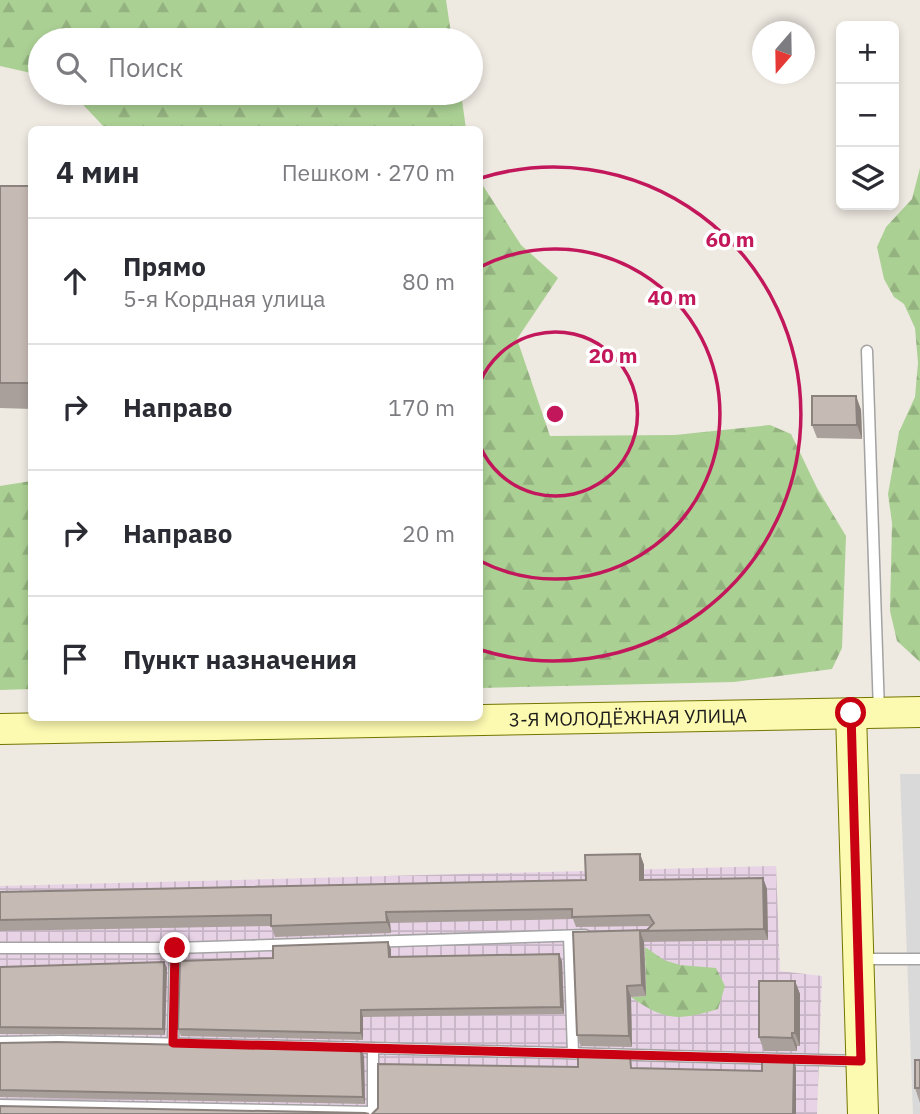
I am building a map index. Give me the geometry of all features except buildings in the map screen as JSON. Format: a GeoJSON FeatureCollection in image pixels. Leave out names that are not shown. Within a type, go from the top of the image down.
{"type":"FeatureCollection","features":[{"type":"Feature","properties":{"kind":"main road","name":"3-Я МОЛОДЁЖНАЯ УЛИЦА"},"geometry":{"type":"LineString","coordinates":[[483,720],[920,712]]}},
{"type":"Feature","properties":{"kind":"main road"},"geometry":{"type":"LineString","coordinates":[[863,1114],[858,959],[865,713]]}},
{"type":"Feature","properties":{"kind":"main road","name":"3-Я МОЛОДЁЖНАЯ УЛИЦА"},"geometry":{"type":"LineString","coordinates":[[0,729],[432,721]]}},
{"type":"Feature","properties":{"kind":"lane"},"geometry":{"type":"LineString","coordinates":[[865,713],[867,352]]}},
{"type":"Feature","properties":{"kind":"lane"},"geometry":{"type":"LineString","coordinates":[[0,948],[175,948],[596,935]]}},
{"type":"Feature","properties":{"kind":"lane"},"geometry":{"type":"LineString","coordinates":[[569,936],[573,1053]]}},
{"type":"Feature","properties":{"kind":"lane"},"geometry":{"type":"LineString","coordinates":[[173,1043],[175,948]]}},
{"type":"Feature","properties":{"kind":"lane"},"geometry":{"type":"LineString","coordinates":[[858,959],[920,959]]}},
{"type":"Feature","properties":{"kind":"lane"},"geometry":{"type":"LineString","coordinates":[[0,1042],[173,1043],[861,1061]]}},
{"type":"Feature","properties":{"kind":"lane"},"geometry":{"type":"LineString","coordinates":[[0,1105],[373,1113],[373,1048]]}},
{"type":"Feature","properties":{"kind":"shaded area"},"geometry":{"type":"Polygon","coordinates":[[[900,774],[920,774],[920,1114],[913,1114],[900,774]]]}},
{"type":"Feature","properties":{"kind":"shaded area"},"geometry":{"type":"Polygon","coordinates":[[[776,866],[780,971],[822,976],[817,1114],[0,1114],[0,886],[776,866]]]}},
{"type":"Feature","properties":{"kind":"green space"},"geometry":{"type":"Polygon","coordinates":[[[0,0],[446,0],[450,28],[28,28],[28,72],[0,66],[0,0]]]}},
{"type":"Feature","properties":{"kind":"green space"},"geometry":{"type":"Polygon","coordinates":[[[83,105],[463,105],[466,126],[103,126],[83,105]]]}},
{"type":"Feature","properties":{"kind":"green space"},"geometry":{"type":"Polygon","coordinates":[[[920,168],[920,662],[897,641],[890,611],[892,523],[888,494],[899,432],[915,397],[918,363],[915,328],[904,304],[894,297],[884,279],[877,247],[886,227],[912,199],[920,168]]]}},
{"type":"Feature","properties":{"kind":"green space"},"geometry":{"type":"Polygon","coordinates":[[[483,186],[521,245],[558,278],[517,339],[550,436],[675,435],[770,425],[791,434],[817,488],[846,536],[842,648],[832,669],[734,682],[483,688],[483,186]]]}},
{"type":"Feature","properties":{"kind":"green space"},"geometry":{"type":"Polygon","coordinates":[[[28,481],[28,689],[0,690],[0,486],[28,481]]]}},
{"type":"Feature","properties":{"kind":"green space"},"geometry":{"type":"Polygon","coordinates":[[[645,947],[664,960],[680,965],[716,968],[725,986],[718,1009],[692,1016],[663,1015],[631,997],[646,996],[645,947]]]}},
{"type":"Feature","properties":{"kind":"route"},"geometry":{"type":"LineString","coordinates":[[175,948],[173,1043],[861,1061],[851,713]]}}]}
